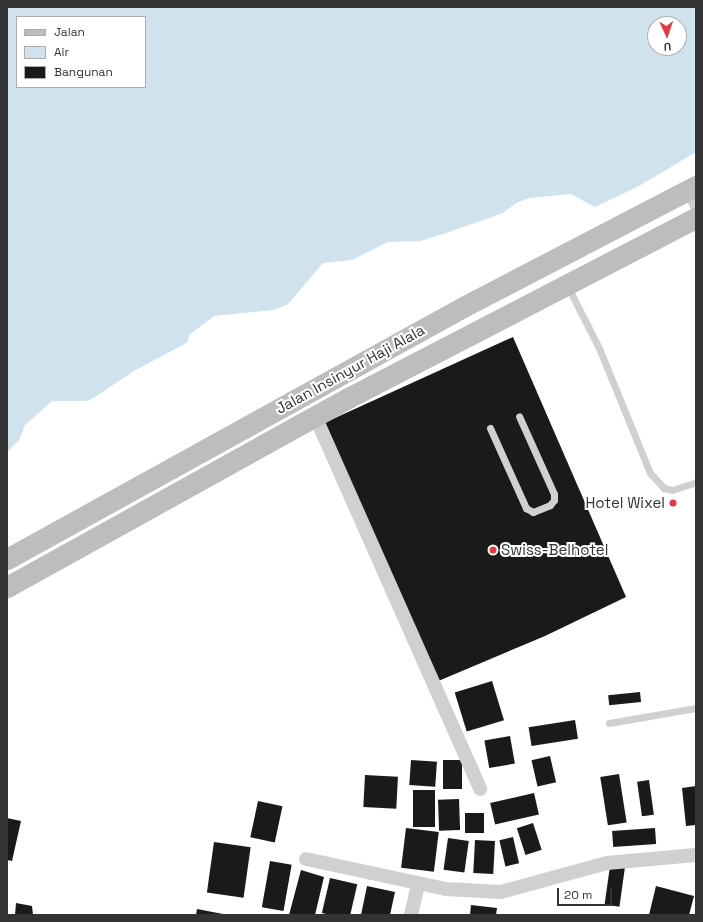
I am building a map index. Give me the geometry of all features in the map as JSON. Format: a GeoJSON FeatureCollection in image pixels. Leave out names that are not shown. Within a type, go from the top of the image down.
{"type":"FeatureCollection","features":[{"type":"Feature","properties":{"kind":"main road","name":"Jalan Insinyur Haji Alala"},"geometry":{"type":"LineString","coordinates":[[7,559],[465,306],[694,193]]}},
{"type":"Feature","properties":{"kind":"main road","name":"Jalan Insinyur Haji Alala"},"geometry":{"type":"LineString","coordinates":[[7,587],[315,416],[696,218]]}},
{"type":"Feature","properties":{"kind":"street"},"geometry":{"type":"LineString","coordinates":[[315,416],[480,789]]}},
{"type":"Feature","properties":{"kind":"street"},"geometry":{"type":"LineString","coordinates":[[306,860],[446,889],[501,892],[607,863],[696,855]]}},
{"type":"Feature","properties":{"kind":"street"},"geometry":{"type":"LineString","coordinates":[[411,915],[418,884]]}},
{"type":"Feature","properties":{"kind":"lane"},"geometry":{"type":"LineString","coordinates":[[567,284],[599,348],[650,473],[664,488],[672,490],[696,482]]}},
{"type":"Feature","properties":{"kind":"lane"},"geometry":{"type":"LineString","coordinates":[[490,428],[526,508],[533,512],[550,505],[554,500],[554,494],[519,416]]}},
{"type":"Feature","properties":{"kind":"lane"},"geometry":{"type":"LineString","coordinates":[[609,722],[696,708]]}},
{"type":"Feature","properties":{"kind":"water"},"geometry":{"type":"Polygon","coordinates":[[[7,7],[696,7],[696,152],[639,186],[595,207],[571,194],[529,198],[516,203],[503,213],[421,241],[388,242],[352,260],[323,263],[288,304],[274,310],[214,316],[189,335],[188,342],[134,371],[95,397],[87,401],[52,401],[25,425],[19,440],[7,452],[7,7]]]}},
{"type":"Feature","properties":{"kind":"building","name":"Swiss-Belhotel"},"geometry":{"type":"Polygon","coordinates":[[[513,337],[626,597],[545,636],[436,682],[324,423],[513,337]]]}},
{"type":"Feature","properties":{"kind":"building"},"geometry":{"type":"Polygon","coordinates":[[[492,681],[504,720],[467,732],[455,692],[492,681]]]}},
{"type":"Feature","properties":{"kind":"building"},"geometry":{"type":"Polygon","coordinates":[[[640,692],[641,702],[609,705],[608,695],[640,692]]]}},
{"type":"Feature","properties":{"kind":"building"},"geometry":{"type":"Polygon","coordinates":[[[575,720],[578,739],[532,746],[529,727],[575,720]]]}},
{"type":"Feature","properties":{"kind":"building"},"geometry":{"type":"Polygon","coordinates":[[[510,736],[515,764],[489,768],[484,741],[510,736]]]}},
{"type":"Feature","properties":{"kind":"building"},"geometry":{"type":"Polygon","coordinates":[[[550,756],[556,782],[538,787],[531,760],[550,756]]]}},
{"type":"Feature","properties":{"kind":"building"},"geometry":{"type":"Polygon","coordinates":[[[411,760],[437,762],[435,787],[409,785],[411,760]]]}},
{"type":"Feature","properties":{"kind":"building"},"geometry":{"type":"Polygon","coordinates":[[[443,760],[462,760],[462,789],[443,789],[443,760]]]}},
{"type":"Feature","properties":{"kind":"building"},"geometry":{"type":"Polygon","coordinates":[[[619,774],[627,822],[608,825],[600,777],[619,774]]]}},
{"type":"Feature","properties":{"kind":"building"},"geometry":{"type":"Polygon","coordinates":[[[365,775],[398,777],[396,809],[363,807],[365,775]]]}},
{"type":"Feature","properties":{"kind":"building"},"geometry":{"type":"Polygon","coordinates":[[[649,780],[654,815],[642,816],[637,782],[649,780]]]}},
{"type":"Feature","properties":{"kind":"building"},"geometry":{"type":"Polygon","coordinates":[[[696,786],[696,825],[686,826],[682,788],[696,786]]]}},
{"type":"Feature","properties":{"kind":"building"},"geometry":{"type":"Polygon","coordinates":[[[413,790],[435,790],[435,827],[413,827],[413,790]]]}},
{"type":"Feature","properties":{"kind":"building"},"geometry":{"type":"Polygon","coordinates":[[[534,793],[539,814],[495,825],[490,803],[534,793]]]}},
{"type":"Feature","properties":{"kind":"building"},"geometry":{"type":"Polygon","coordinates":[[[459,799],[460,830],[439,831],[438,800],[459,799]]]}},
{"type":"Feature","properties":{"kind":"building"},"geometry":{"type":"Polygon","coordinates":[[[258,801],[282,806],[275,842],[250,837],[258,801]]]}},
{"type":"Feature","properties":{"kind":"building"},"geometry":{"type":"Polygon","coordinates":[[[465,813],[484,813],[484,833],[465,833],[465,813]]]}},
{"type":"Feature","properties":{"kind":"building"},"geometry":{"type":"Polygon","coordinates":[[[7,818],[21,821],[12,861],[7,860],[7,818]]]}},
{"type":"Feature","properties":{"kind":"building"},"geometry":{"type":"Polygon","coordinates":[[[533,823],[542,850],[525,855],[517,828],[533,823]]]}},
{"type":"Feature","properties":{"kind":"building"},"geometry":{"type":"Polygon","coordinates":[[[406,828],[439,832],[434,872],[401,868],[406,828]]]}},
{"type":"Feature","properties":{"kind":"building"},"geometry":{"type":"Polygon","coordinates":[[[655,828],[656,844],[613,847],[612,831],[655,828]]]}},
{"type":"Feature","properties":{"kind":"building"},"geometry":{"type":"Polygon","coordinates":[[[513,837],[519,863],[505,866],[499,840],[513,837]]]}},
{"type":"Feature","properties":{"kind":"building"},"geometry":{"type":"Polygon","coordinates":[[[448,838],[469,841],[464,873],[444,870],[448,838]]]}},
{"type":"Feature","properties":{"kind":"building"},"geometry":{"type":"Polygon","coordinates":[[[475,840],[495,841],[493,874],[473,873],[475,840]]]}},
{"type":"Feature","properties":{"kind":"building"},"geometry":{"type":"Polygon","coordinates":[[[214,842],[251,847],[244,898],[207,893],[214,842]]]}},
{"type":"Feature","properties":{"kind":"building"},"geometry":{"type":"Polygon","coordinates":[[[270,861],[292,865],[284,911],[262,907],[270,861]]]}},
{"type":"Feature","properties":{"kind":"building"},"geometry":{"type":"Polygon","coordinates":[[[610,866],[625,868],[619,907],[605,905],[610,866]]]}},
{"type":"Feature","properties":{"kind":"building"},"geometry":{"type":"Polygon","coordinates":[[[301,870],[324,877],[315,915],[289,915],[301,870]]]}},
{"type":"Feature","properties":{"kind":"building"},"geometry":{"type":"Polygon","coordinates":[[[330,878],[357,884],[350,915],[330,915],[322,913],[330,878]]]}},
{"type":"Feature","properties":{"kind":"building"},"geometry":{"type":"Polygon","coordinates":[[[367,886],[395,892],[390,915],[361,915],[367,886]]]}},
{"type":"Feature","properties":{"kind":"building"},"geometry":{"type":"Polygon","coordinates":[[[656,886],[694,896],[689,915],[649,915],[656,886]]]}},
{"type":"Feature","properties":{"kind":"building"},"geometry":{"type":"Polygon","coordinates":[[[16,903],[32,906],[33,915],[15,915],[16,903]]]}},
{"type":"Feature","properties":{"kind":"building"},"geometry":{"type":"Polygon","coordinates":[[[471,905],[497,908],[496,915],[470,915],[471,905]]]}},
{"type":"Feature","properties":{"kind":"building"},"geometry":{"type":"Polygon","coordinates":[[[197,909],[223,914],[223,915],[196,915],[197,909]]]}},
{"type":"Feature","properties":{"kind":"place","name":"Hotel Wixel"},"geometry":{"type":"Point","coordinates":[673,503]}},
{"type":"Feature","properties":{"kind":"place","name":"Swiss-Belhotel"},"geometry":{"type":"Point","coordinates":[493,550]}}]}
